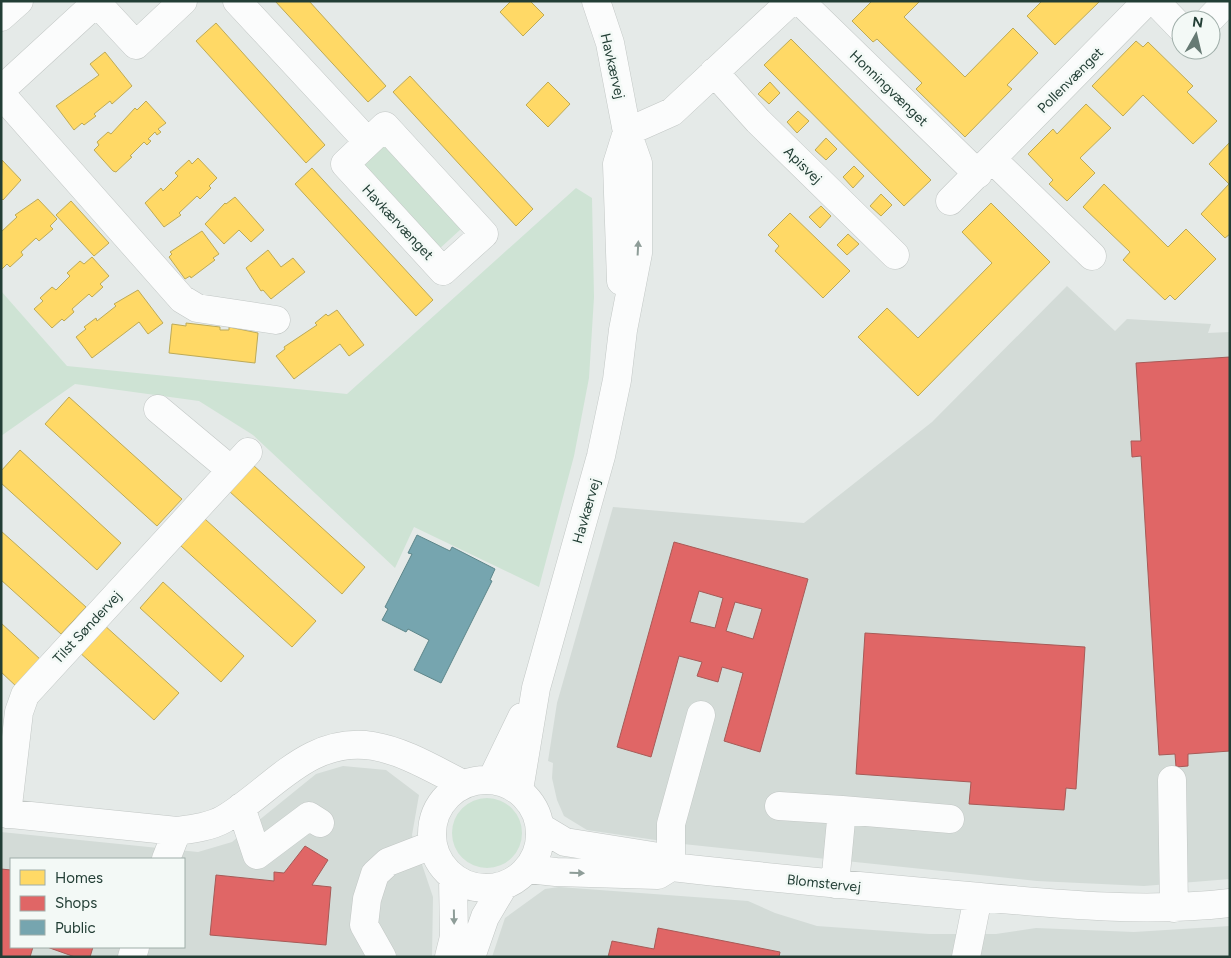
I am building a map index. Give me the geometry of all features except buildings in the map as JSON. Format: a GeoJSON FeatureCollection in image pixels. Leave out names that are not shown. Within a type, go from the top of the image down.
{"type":"FeatureCollection","features":[{"type":"Feature","properties":{"kind":"street"},"geometry":{"type":"LineString","coordinates":[[1,17],[19,1]]}},
{"type":"Feature","properties":{"kind":"street"},"geometry":{"type":"LineString","coordinates":[[183,1],[136,45],[98,2],[1,92],[182,299],[197,308],[276,320]]}},
{"type":"Feature","properties":{"kind":"street"},"geometry":{"type":"LineString","coordinates":[[237,1],[368,142]]}},
{"type":"Feature","properties":{"kind":"street","name":"Havkærvej"},"geometry":{"type":"LineString","coordinates":[[519,790],[536,688],[601,456],[617,380],[622,330],[638,253],[640,205],[638,163],[627,132],[610,43],[596,1]]}},
{"type":"Feature","properties":{"kind":"street"},"geometry":{"type":"LineString","coordinates":[[627,132],[672,112],[791,1]]}},
{"type":"Feature","properties":{"kind":"street","name":"Honningvænget"},"geometry":{"type":"LineString","coordinates":[[800,1],[985,166]]}},
{"type":"Feature","properties":{"kind":"street","name":"Pollenvænget"},"geometry":{"type":"LineString","coordinates":[[950,201],[1147,1]]}},
{"type":"Feature","properties":{"kind":"street"},"geometry":{"type":"LineString","coordinates":[[1155,1],[1171,18]]}},
{"type":"Feature","properties":{"kind":"street"},"geometry":{"type":"LineString","coordinates":[[1219,10],[1228,1]]}},
{"type":"Feature","properties":{"kind":"street","name":"Apisvej"},"geometry":{"type":"LineString","coordinates":[[714,72],[758,121],[895,255]]}},
{"type":"Feature","properties":{"kind":"street","name":"Havkærvænget"},"geometry":{"type":"LineString","coordinates":[[386,126],[484,234],[443,271],[345,164],[368,142],[386,126]]}},
{"type":"Feature","properties":{"kind":"street"},"geometry":{"type":"LineString","coordinates":[[985,166],[1092,256]]}},
{"type":"Feature","properties":{"kind":"street","name":"Tilst Søndervej"},"geometry":{"type":"LineString","coordinates":[[158,410],[239,461],[25,695],[20,712],[4,814],[176,831],[210,825],[223,820],[290,768],[328,749],[352,745],[373,746],[404,756],[464,784]]}},
{"type":"Feature","properties":{"kind":"street","name":"Havkærvej"},"geometry":{"type":"LineString","coordinates":[[492,779],[536,688]]}},
{"type":"Feature","properties":{"kind":"street"},"geometry":{"type":"LineString","coordinates":[[671,867],[671,824],[701,715]]}},
{"type":"Feature","properties":{"kind":"street"},"geometry":{"type":"LineString","coordinates":[[404,756],[441,802]]}},
{"type":"Feature","properties":{"kind":"street"},"geometry":{"type":"LineString","coordinates":[[492,779],[506,783],[519,790],[533,807],[540,828],[540,842],[536,856],[528,869],[517,878],[504,885],[478,888],[453,877],[444,868],[432,844],[432,830],[434,815],[441,802],[451,792],[464,784],[492,779]]}},
{"type":"Feature","properties":{"kind":"street"},"geometry":{"type":"LineString","coordinates":[[1172,780],[1174,908]]}},
{"type":"Feature","properties":{"kind":"street"},"geometry":{"type":"LineString","coordinates":[[779,806],[950,819]]}},
{"type":"Feature","properties":{"kind":"street"},"geometry":{"type":"LineString","coordinates":[[241,807],[257,855],[309,816],[320,823]]}},
{"type":"Feature","properties":{"kind":"street"},"geometry":{"type":"LineString","coordinates":[[835,884],[842,810]]}},
{"type":"Feature","properties":{"kind":"street","name":"Blomstervej"},"geometry":{"type":"LineString","coordinates":[[540,828],[565,842],[659,857],[671,867],[1046,904],[1174,908],[1230,903]]}},
{"type":"Feature","properties":{"kind":"street"},"geometry":{"type":"LineString","coordinates":[[166,858],[176,831]]}},
{"type":"Feature","properties":{"kind":"street"},"geometry":{"type":"LineString","coordinates":[[382,957],[364,926],[367,899],[374,874],[388,862],[432,844]]}},
{"type":"Feature","properties":{"kind":"street","name":"Blomstervej"},"geometry":{"type":"LineString","coordinates":[[528,869],[556,872],[658,875],[671,867]]}},
{"type":"Feature","properties":{"kind":"street"},"geometry":{"type":"LineString","coordinates":[[449,957],[454,937],[453,877]]}},
{"type":"Feature","properties":{"kind":"street"},"geometry":{"type":"LineString","coordinates":[[472,957],[485,917],[504,885]]}},
{"type":"Feature","properties":{"kind":"street"},"geometry":{"type":"LineString","coordinates":[[966,957],[978,897]]}},
{"type":"Feature","properties":{"kind":"shaded area"},"geometry":{"type":"Polygon","coordinates":[[[1067,286],[1115,331],[1127,319],[1211,324],[1208,333],[1230,332],[1230,879],[1144,886],[1037,881],[683,844],[587,830],[564,816],[557,800],[552,778],[553,763],[548,761],[557,703],[613,507],[804,523],[932,422],[1067,286]]]}},
{"type":"Feature","properties":{"kind":"shaded area"},"geometry":{"type":"Polygon","coordinates":[[[343,766],[386,770],[419,795],[412,835],[433,897],[432,957],[1,957],[1,832],[198,852],[232,842],[316,774],[343,766]]]}},
{"type":"Feature","properties":{"kind":"shaded area"},"geometry":{"type":"Polygon","coordinates":[[[559,887],[748,901],[775,913],[817,926],[929,934],[996,934],[1036,928],[1134,932],[1230,926],[1230,957],[492,957],[505,918],[545,889],[559,887]]]}},
{"type":"Feature","properties":{"kind":"green space"},"geometry":{"type":"Polygon","coordinates":[[[383,142],[461,229],[437,251],[357,165],[383,142]]]}},
{"type":"Feature","properties":{"kind":"green space"},"geometry":{"type":"Polygon","coordinates":[[[576,188],[592,198],[594,297],[589,378],[574,456],[539,587],[414,527],[395,568],[253,435],[199,401],[75,384],[1,436],[1,291],[67,366],[347,394],[576,188]]]}},
{"type":"Feature","properties":{"kind":"green space"},"geometry":{"type":"Polygon","coordinates":[[[494,798],[507,804],[516,813],[520,819],[522,833],[520,847],[512,858],[501,866],[480,868],[473,866],[462,858],[454,847],[452,826],[454,819],[462,808],[473,800],[494,798]]]}}]}
